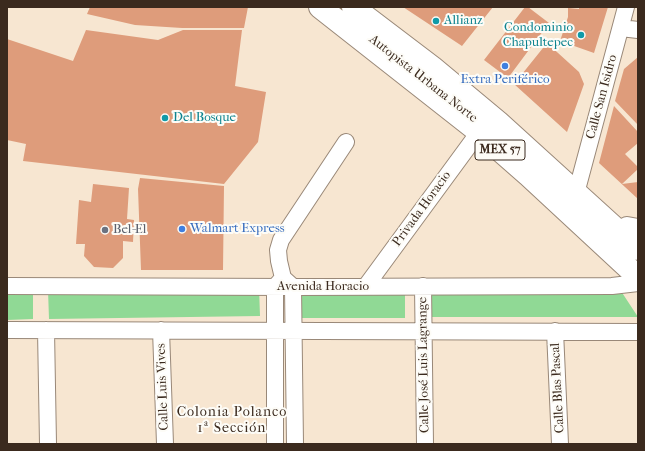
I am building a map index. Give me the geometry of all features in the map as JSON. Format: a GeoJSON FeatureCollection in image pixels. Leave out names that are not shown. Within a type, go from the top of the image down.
{"type":"FeatureCollection","features":[{"type":"Feature","properties":{"kind":"highway","name":"MEX 57"},"geometry":{"type":"LineString","coordinates":[[320,7],[479,132],[528,175],[638,277]]}},
{"type":"Feature","properties":{"kind":"highway","name":"Autopista Urbana Norte"},"geometry":{"type":"LineString","coordinates":[[330,7],[481,123],[622,250],[638,267]]}},
{"type":"Feature","properties":{"kind":"highway","name":"Autopista Urbana Norte"},"geometry":{"type":"LineString","coordinates":[[353,7],[432,67],[498,122],[638,249]]}},
{"type":"Feature","properties":{"kind":"highway","name":"MEX 57"},"geometry":{"type":"LineString","coordinates":[[361,7],[490,108],[631,231]]}},
{"type":"Feature","properties":{"kind":"street","name":"Calle San Isidro"},"geometry":{"type":"LineString","coordinates":[[578,186],[626,7]]}},
{"type":"Feature","properties":{"kind":"street"},"geometry":{"type":"LineString","coordinates":[[621,28],[638,30]]}},
{"type":"Feature","properties":{"kind":"street","name":"Privada Horacio"},"geometry":{"type":"LineString","coordinates":[[366,286],[479,132]]}},
{"type":"Feature","properties":{"kind":"street"},"geometry":{"type":"LineString","coordinates":[[295,444],[293,330],[278,250],[281,240],[346,142]]}},
{"type":"Feature","properties":{"kind":"street","name":"Avenida Horacio"},"geometry":{"type":"LineString","coordinates":[[7,286],[284,284],[366,286],[604,286],[638,283]]}},
{"type":"Feature","properties":{"kind":"street"},"geometry":{"type":"LineString","coordinates":[[276,444],[274,330],[284,284]]}},
{"type":"Feature","properties":{"kind":"street","name":"Calle José Luis Lagrange"},"geometry":{"type":"LineString","coordinates":[[423,286],[425,444]]}},
{"type":"Feature","properties":{"kind":"street"},"geometry":{"type":"LineString","coordinates":[[7,330],[424,330],[638,332]]}},
{"type":"Feature","properties":{"kind":"street"},"geometry":{"type":"LineString","coordinates":[[46,330],[48,444]]}},
{"type":"Feature","properties":{"kind":"street","name":"Calle Luis Vives"},"geometry":{"type":"LineString","coordinates":[[161,330],[165,444]]}},
{"type":"Feature","properties":{"kind":"street","name":"Calle Blas Pascal"},"geometry":{"type":"LineString","coordinates":[[555,332],[560,444]]}},
{"type":"Feature","properties":{"kind":"green space"},"geometry":{"type":"Polygon","coordinates":[[[428,286],[619,288],[638,317],[428,317],[428,286]]]}},
{"type":"Feature","properties":{"kind":"green space"},"geometry":{"type":"Polygon","coordinates":[[[259,287],[260,316],[49,319],[48,290],[259,287]]]}},
{"type":"Feature","properties":{"kind":"green space"},"geometry":{"type":"Polygon","coordinates":[[[295,290],[405,290],[405,318],[295,318],[295,290]]]}},
{"type":"Feature","properties":{"kind":"green space"},"geometry":{"type":"Polygon","coordinates":[[[33,291],[33,319],[7,320],[7,292],[33,291]]]}},
{"type":"Feature","properties":{"kind":"building"},"geometry":{"type":"Polygon","coordinates":[[[90,7],[248,7],[244,28],[182,28],[135,25],[87,14],[90,7]]]}},
{"type":"Feature","properties":{"kind":"building"},"geometry":{"type":"Polygon","coordinates":[[[403,7],[493,7],[462,46],[403,7]]]}},
{"type":"Feature","properties":{"kind":"building"},"geometry":{"type":"Polygon","coordinates":[[[525,7],[528,7],[549,23],[508,78],[484,60],[525,7]]]}},
{"type":"Feature","properties":{"kind":"building","name":"Condominio Chapultepec"},"geometry":{"type":"Polygon","coordinates":[[[579,7],[608,7],[594,53],[560,41],[568,17],[568,8],[579,9],[579,7]]]}},
{"type":"Feature","properties":{"kind":"building"},"geometry":{"type":"Polygon","coordinates":[[[86,30],[158,40],[183,30],[242,30],[235,86],[266,92],[258,142],[224,184],[23,161],[26,144],[7,140],[7,39],[73,61],[86,30]]]}},
{"type":"Feature","properties":{"kind":"building"},"geometry":{"type":"Polygon","coordinates":[[[547,43],[579,72],[584,84],[567,132],[514,84],[547,43]]]}},
{"type":"Feature","properties":{"kind":"building"},"geometry":{"type":"Polygon","coordinates":[[[638,57],[638,125],[615,101],[624,69],[638,57]]]}},
{"type":"Feature","properties":{"kind":"building"},"geometry":{"type":"Polygon","coordinates":[[[614,106],[638,132],[638,143],[625,154],[638,167],[638,169],[622,184],[638,182],[638,199],[599,163],[614,106]]]}},
{"type":"Feature","properties":{"kind":"building","name":"Walmart Express"},"geometry":{"type":"Polygon","coordinates":[[[140,178],[224,186],[223,270],[141,270],[138,189],[140,178]]]}},
{"type":"Feature","properties":{"kind":"building","name":"Bel-El"},"geometry":{"type":"Polygon","coordinates":[[[93,184],[129,188],[127,219],[134,220],[133,242],[123,241],[123,258],[113,268],[94,267],[84,256],[85,244],[76,244],[79,200],[91,202],[93,184]]]}},
{"type":"Feature","properties":{"kind":"place","name":"Allianz"},"geometry":{"type":"Point","coordinates":[436,21]}},
{"type":"Feature","properties":{"kind":"place","name":"Condominio Chapultepec"},"geometry":{"type":"Point","coordinates":[581,35]}},
{"type":"Feature","properties":{"kind":"place","name":"Extra Periférico"},"geometry":{"type":"Point","coordinates":[505,66]}},
{"type":"Feature","properties":{"kind":"place","name":"Del Bosque"},"geometry":{"type":"Point","coordinates":[165,118]}},
{"type":"Feature","properties":{"kind":"place","name":"Walmart Express"},"geometry":{"type":"Point","coordinates":[182,229]}},
{"type":"Feature","properties":{"kind":"place","name":"Bel-El"},"geometry":{"type":"Point","coordinates":[105,230]}},
{"type":"Feature","properties":{"kind":"district","name":"Colonia Polanco 1ª Sección"},"geometry":{"type":"Point","coordinates":[232,422]}}]}
